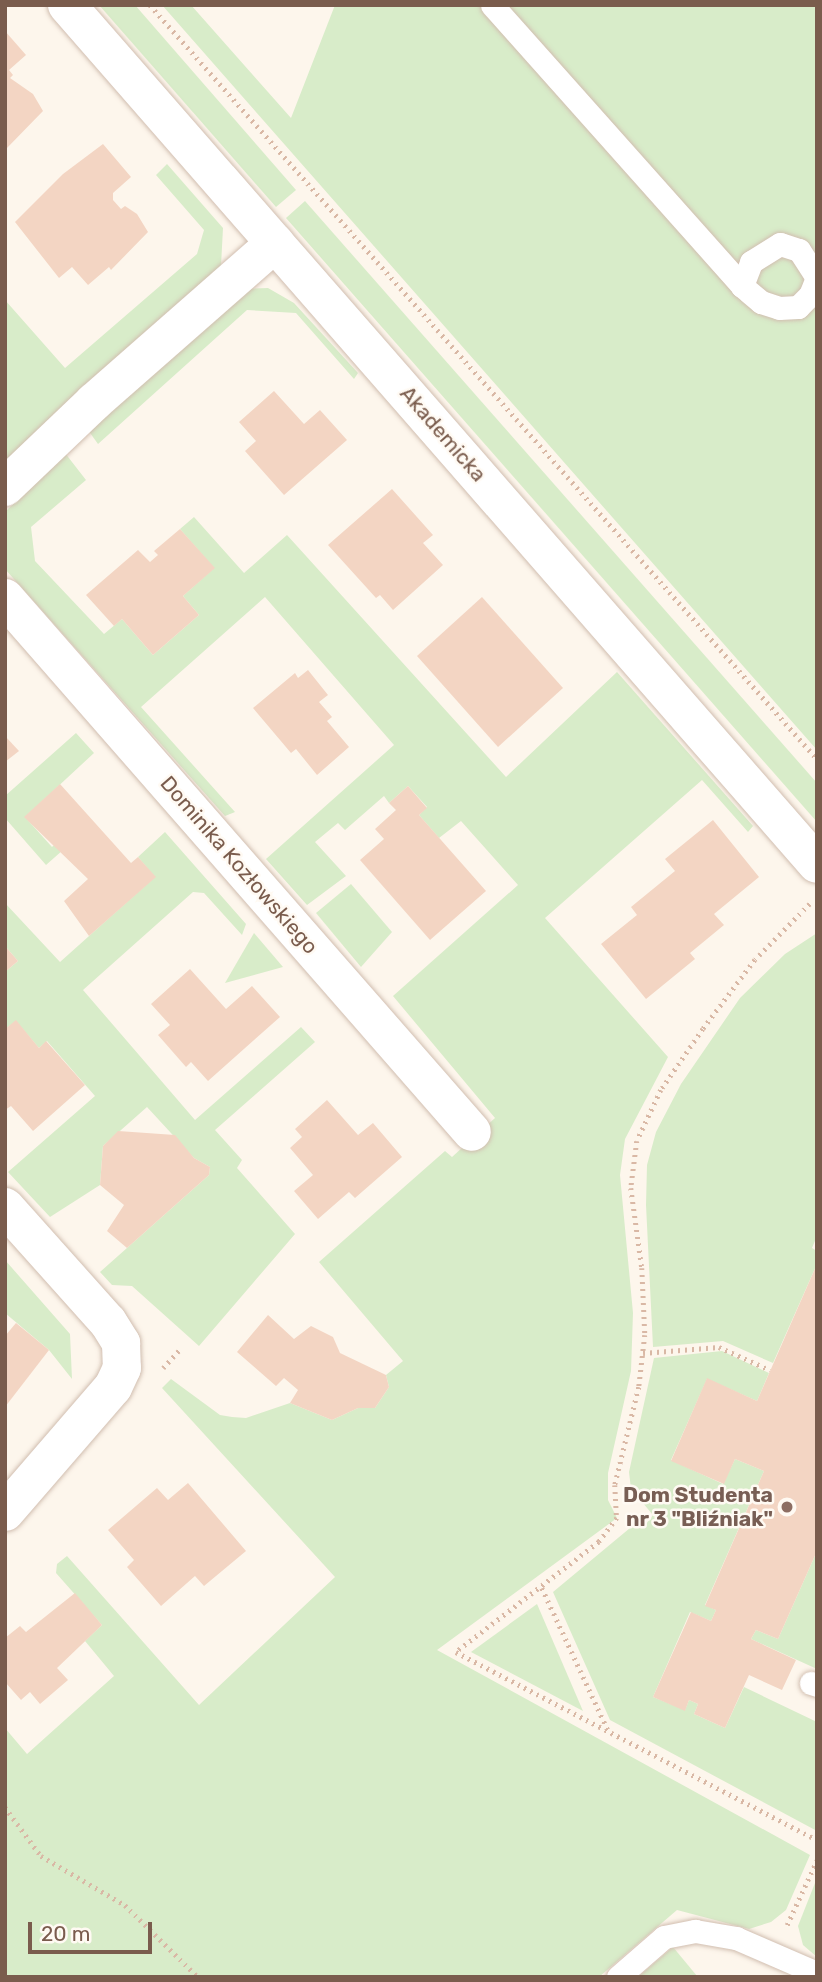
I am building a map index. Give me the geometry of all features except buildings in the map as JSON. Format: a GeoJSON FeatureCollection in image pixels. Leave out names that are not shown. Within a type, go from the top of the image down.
{"type":"FeatureCollection","features":[{"type":"Feature","properties":{"kind":"street","name":"Akademicka"},"geometry":{"type":"LineString","coordinates":[[67,5],[817,864]]}},
{"type":"Feature","properties":{"kind":"street"},"geometry":{"type":"LineString","coordinates":[[5,487],[94,402],[275,243]]}},
{"type":"Feature","properties":{"kind":"street","name":"Dominika Kozłowskiego"},"geometry":{"type":"LineString","coordinates":[[5,598],[472,1132]]}},
{"type":"Feature","properties":{"kind":"street"},"geometry":{"type":"LineString","coordinates":[[5,1207],[108,1322],[121,1343],[122,1368],[113,1387],[5,1512]]}},
{"type":"Feature","properties":{"kind":"lane"},"geometry":{"type":"LineString","coordinates":[[492,5],[742,286],[761,302],[779,308],[798,307],[810,295],[817,278],[799,250],[780,244],[751,262],[742,276],[742,286]]}},
{"type":"Feature","properties":{"kind":"lane"},"geometry":{"type":"LineString","coordinates":[[618,1977],[663,1937],[678,1932],[714,1932],[817,1973]]}},
{"type":"Feature","properties":{"kind":"path"},"geometry":{"type":"LineString","coordinates":[[150,5],[817,759]]}},
{"type":"Feature","properties":{"kind":"path"},"geometry":{"type":"LineString","coordinates":[[817,897],[755,960],[703,1029],[661,1090],[637,1141],[631,1188],[642,1268],[643,1353],[615,1485],[617,1518],[599,1542],[456,1652],[817,1840]]}},
{"type":"Feature","properties":{"kind":"path"},"geometry":{"type":"LineString","coordinates":[[643,1353],[719,1347],[770,1370]]}},
{"type":"Feature","properties":{"kind":"path"},"geometry":{"type":"LineString","coordinates":[[542,1588],[608,1730]]}},
{"type":"Feature","properties":{"kind":"path"},"geometry":{"type":"LineString","coordinates":[[5,1807],[41,1856],[125,1905],[198,1977]]}},
{"type":"Feature","properties":{"kind":"path"},"geometry":{"type":"LineString","coordinates":[[774,1955],[817,1860]]}},
{"type":"Feature","properties":{"kind":"green space"},"geometry":{"type":"Polygon","coordinates":[[[99,5],[135,5],[296,190],[276,207],[99,5]]]}},
{"type":"Feature","properties":{"kind":"green space"},"geometry":{"type":"Polygon","coordinates":[[[162,5],[191,5],[291,118],[335,5],[817,5],[817,750],[162,5]]]}},
{"type":"Feature","properties":{"kind":"green space"},"geometry":{"type":"Polygon","coordinates":[[[167,164],[223,228],[221,266],[5,464],[5,300],[65,368],[197,254],[204,230],[156,175],[167,164]]]}},
{"type":"Feature","properties":{"kind":"green space"},"geometry":{"type":"Polygon","coordinates":[[[305,201],[817,783],[817,822],[286,218],[305,201]]]}},
{"type":"Feature","properties":{"kind":"green space"},"geometry":{"type":"Polygon","coordinates":[[[268,288],[294,303],[358,373],[354,379],[296,313],[247,310],[98,444],[88,430],[245,289],[268,288]]]}},
{"type":"Feature","properties":{"kind":"green space"},"geometry":{"type":"Polygon","coordinates":[[[65,453],[86,480],[31,527],[35,561],[104,634],[122,619],[153,655],[199,615],[183,596],[214,568],[180,529],[194,517],[244,573],[287,535],[506,777],[617,672],[753,826],[748,832],[702,780],[545,918],[668,1057],[625,1139],[620,1175],[633,1313],[631,1371],[608,1473],[608,1500],[617,1518],[437,1650],[810,1855],[786,1910],[771,1922],[749,1929],[677,1910],[599,1977],[5,1977],[5,1728],[27,1754],[114,1676],[85,1641],[102,1625],[56,1573],[57,1564],[67,1556],[199,1705],[335,1577],[162,1388],[171,1379],[220,1415],[232,1417],[246,1418],[290,1403],[332,1420],[358,1408],[375,1408],[389,1387],[386,1375],[403,1361],[319,1262],[445,1151],[452,1157],[495,1118],[393,996],[518,885],[461,821],[439,838],[419,815],[427,807],[408,786],[389,803],[384,796],[345,830],[338,823],[315,842],[346,876],[307,905],[266,859],[394,745],[265,597],[141,707],[235,812],[225,816],[5,569],[5,512],[65,453]]]}},
{"type":"Feature","properties":{"kind":"green space"},"geometry":{"type":"Polygon","coordinates":[[[76,733],[94,753],[25,817],[52,847],[56,843],[63,850],[46,865],[5,818],[5,796],[76,733]]]}},
{"type":"Feature","properties":{"kind":"green space"},"geometry":{"type":"Polygon","coordinates":[[[165,832],[246,924],[242,935],[204,893],[193,892],[83,990],[195,1120],[301,1027],[315,1042],[215,1130],[242,1160],[237,1168],[295,1234],[199,1346],[132,1286],[112,1285],[100,1272],[209,1175],[210,1167],[194,1158],[147,1107],[103,1146],[100,1185],[50,1217],[8,1172],[95,1096],[47,1041],[39,1048],[16,1021],[5,1029],[5,972],[18,961],[5,946],[5,903],[60,962],[155,877],[138,857],[165,832]]]}},
{"type":"Feature","properties":{"kind":"green space"},"geometry":{"type":"Polygon","coordinates":[[[351,884],[392,932],[361,967],[316,913],[351,884]]]}},
{"type":"Feature","properties":{"kind":"green space"},"geometry":{"type":"Polygon","coordinates":[[[254,933],[283,967],[225,983],[254,933]]]}},
{"type":"Feature","properties":{"kind":"green space"},"geometry":{"type":"Polygon","coordinates":[[[817,933],[817,1236],[812,1248],[817,1251],[817,1264],[773,1363],[723,1341],[653,1347],[646,1205],[647,1165],[656,1132],[681,1084],[740,998],[785,954],[817,933]]]}},
{"type":"Feature","properties":{"kind":"green space"},"geometry":{"type":"Polygon","coordinates":[[[5,1260],[70,1334],[72,1379],[49,1350],[5,1313],[5,1260]]]}},
{"type":"Feature","properties":{"kind":"green space"},"geometry":{"type":"Polygon","coordinates":[[[722,1351],[769,1373],[757,1401],[707,1379],[671,1460],[723,1484],[735,1459],[764,1471],[705,1605],[716,1610],[711,1621],[690,1612],[653,1697],[685,1710],[689,1700],[698,1704],[694,1714],[725,1728],[744,1687],[817,1722],[817,1831],[610,1720],[553,1592],[636,1523],[643,1528],[653,1515],[631,1489],[629,1472],[654,1358],[722,1351]]]}},
{"type":"Feature","properties":{"kind":"green space"},"geometry":{"type":"Polygon","coordinates":[[[817,1551],[817,1669],[751,1639],[756,1630],[778,1639],[817,1551]]]}},
{"type":"Feature","properties":{"kind":"green space"},"geometry":{"type":"Polygon","coordinates":[[[537,1604],[583,1711],[471,1652],[537,1604]]]}},
{"type":"Feature","properties":{"kind":"green space"},"geometry":{"type":"Polygon","coordinates":[[[817,1878],[817,1957],[803,1945],[798,1926],[817,1878]]]}},
{"type":"Feature","properties":{"kind":"green space"},"geometry":{"type":"Polygon","coordinates":[[[673,1947],[697,1976],[638,1977],[673,1947]]]}},
{"type":"Feature","properties":{"kind":"place","name":"Dom Studenta nr 3 \"Bliźniak\""},"geometry":{"type":"Point","coordinates":[787,1507]}}]}
